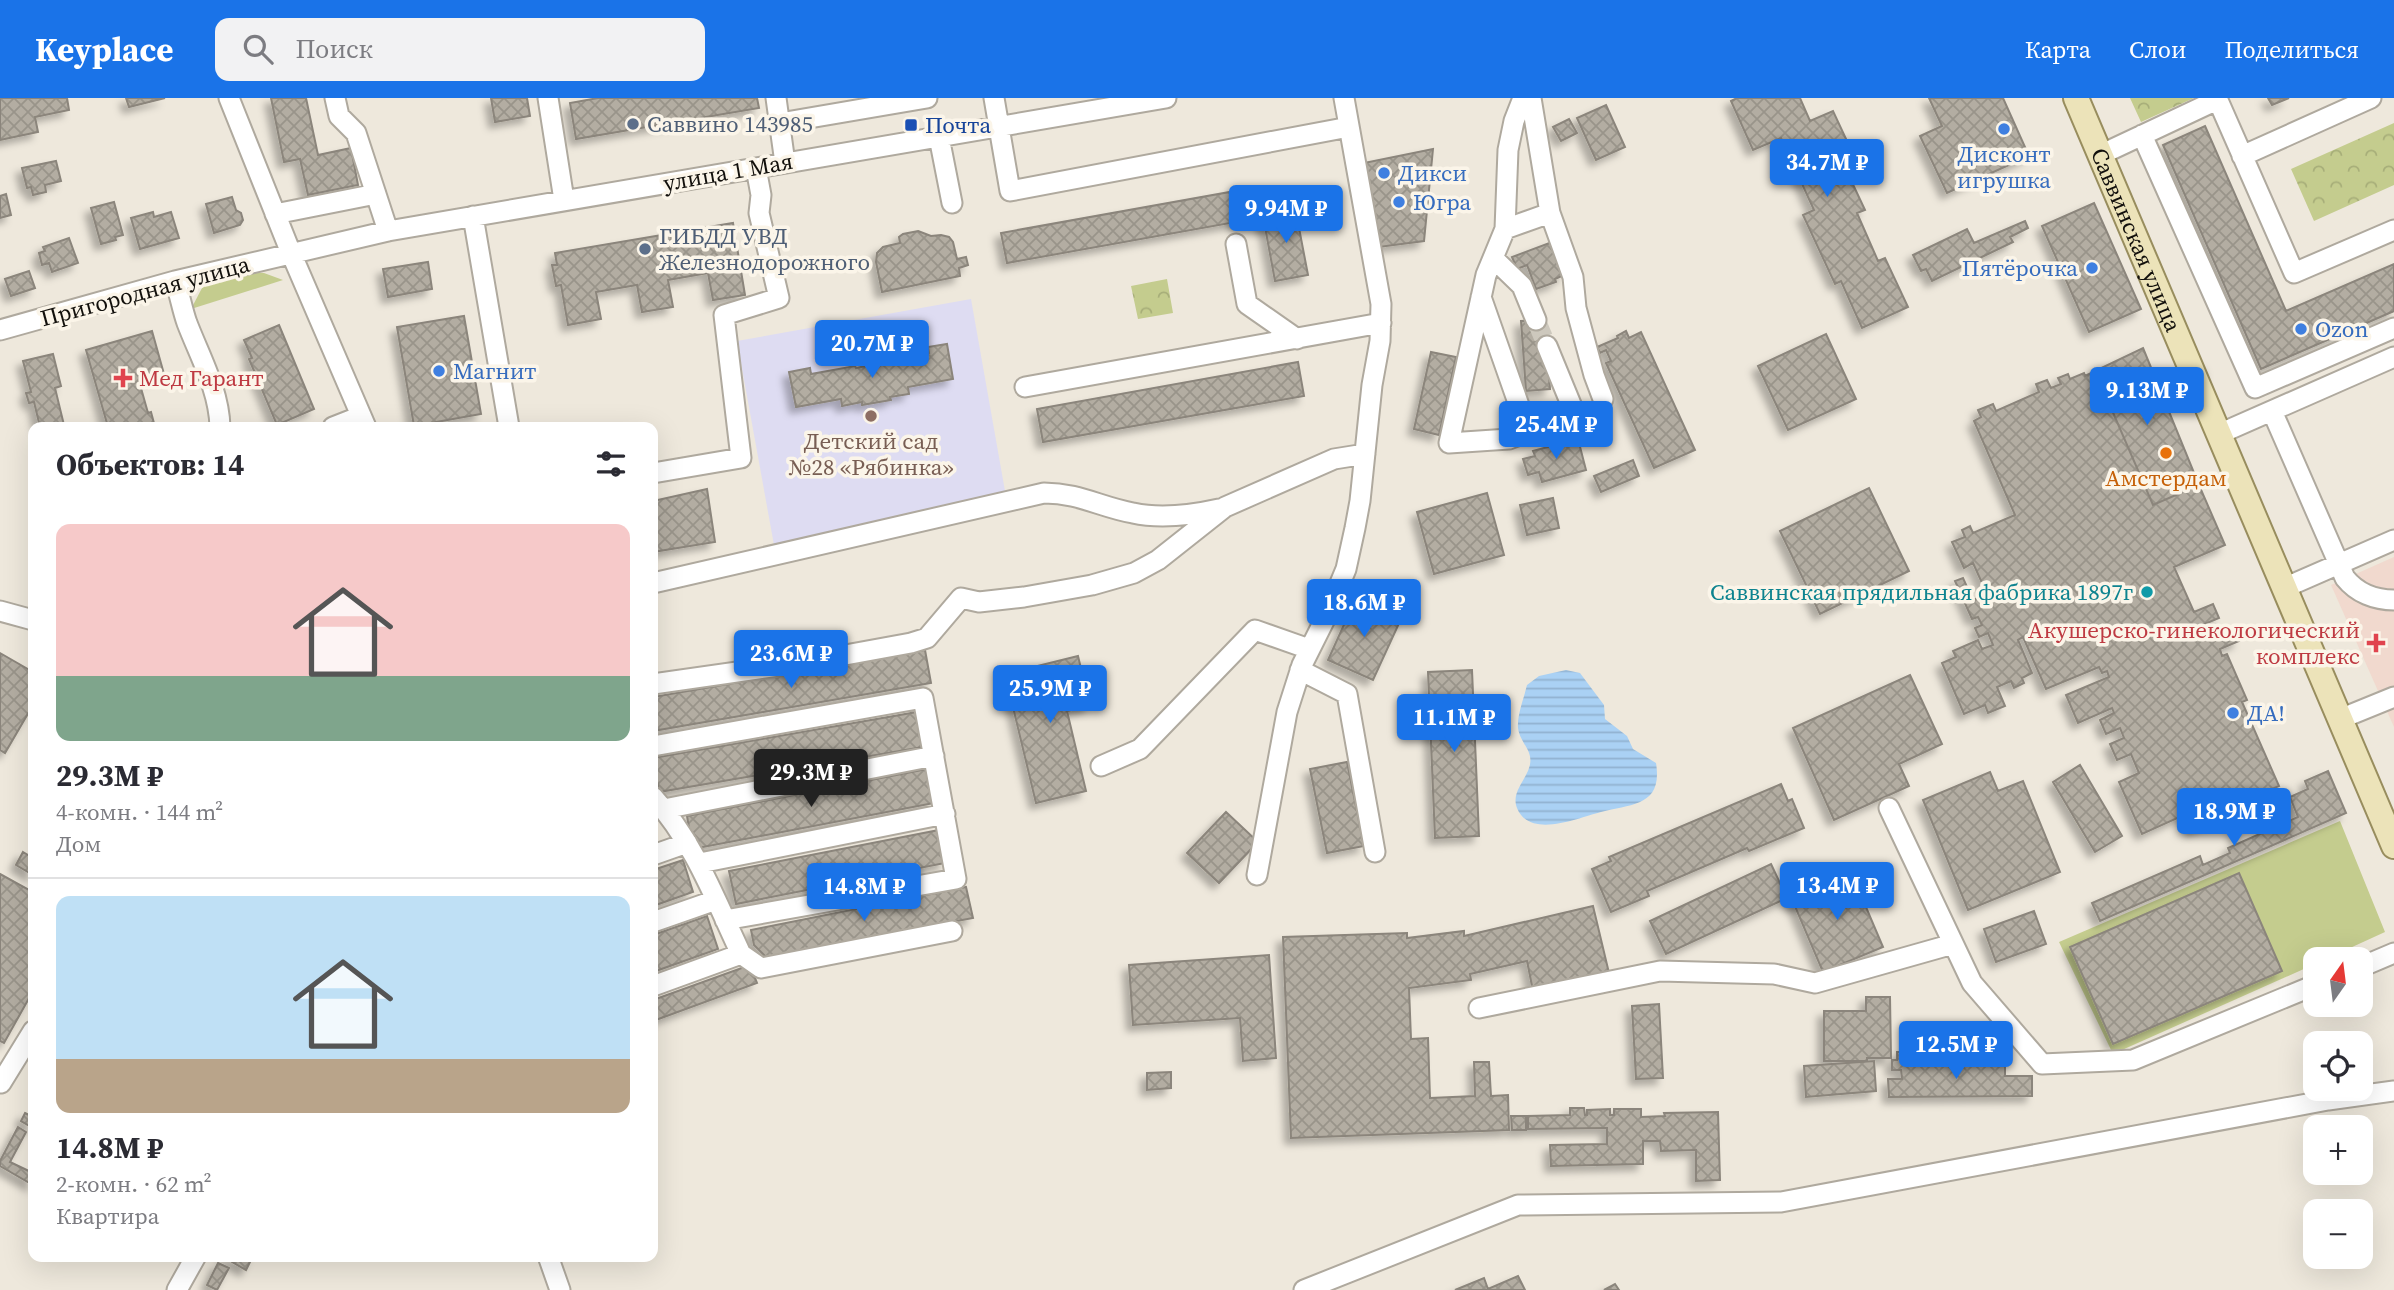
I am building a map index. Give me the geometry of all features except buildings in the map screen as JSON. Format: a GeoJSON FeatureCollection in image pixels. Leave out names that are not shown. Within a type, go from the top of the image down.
{"type":"FeatureCollection","features":[{"type":"Feature","properties":{"kind":"main road","name":"Саввинская улица"},"geometry":{"type":"LineString","coordinates":[[2076,98],[2394,846]]}},
{"type":"Feature","properties":{"kind":"street"},"geometry":{"type":"LineString","coordinates":[[229,98],[291,253],[364,421]]}},
{"type":"Feature","properties":{"kind":"street"},"geometry":{"type":"LineString","coordinates":[[335,98],[340,116],[356,133],[388,231]]}},
{"type":"Feature","properties":{"kind":"street"},"geometry":{"type":"LineString","coordinates":[[548,98],[564,200]]}},
{"type":"Feature","properties":{"kind":"street"},"geometry":{"type":"LineString","coordinates":[[776,98],[785,163]]}},
{"type":"Feature","properties":{"kind":"street"},"geometry":{"type":"LineString","coordinates":[[779,123],[927,98]]}},
{"type":"Feature","properties":{"kind":"street"},"geometry":{"type":"LineString","coordinates":[[994,98],[1010,191],[1349,127]]}},
{"type":"Feature","properties":{"kind":"street","name":"улица 1 Мая"},"geometry":{"type":"LineString","coordinates":[[291,253],[388,231],[1166,98]]}},
{"type":"Feature","properties":{"kind":"street"},"geometry":{"type":"LineString","coordinates":[[1257,875],[1287,712],[1300,670],[1346,569],[1360,502],[1381,323],[1379,292],[1344,98]]}},
{"type":"Feature","properties":{"kind":"street"},"geometry":{"type":"LineString","coordinates":[[1523,98],[1510,135],[1505,229],[1481,296],[1449,443],[1509,439],[1575,414],[1547,346]]}},
{"type":"Feature","properties":{"kind":"street"},"geometry":{"type":"LineString","coordinates":[[1531,98],[1550,213],[1573,277],[1576,308],[1603,399]]}},
{"type":"Feature","properties":{"kind":"street"},"geometry":{"type":"LineString","coordinates":[[2242,156],[2371,98]]}},
{"type":"Feature","properties":{"kind":"street"},"geometry":{"type":"LineString","coordinates":[[2100,155],[2217,99],[2294,273],[2394,230]]}},
{"type":"Feature","properties":{"kind":"street"},"geometry":{"type":"LineString","coordinates":[[2143,135],[2255,388],[2393,332]]}},
{"type":"Feature","properties":{"kind":"street"},"geometry":{"type":"LineString","coordinates":[[939,137],[952,203]]}},
{"type":"Feature","properties":{"kind":"street"},"geometry":{"type":"LineString","coordinates":[[658,472],[741,458],[724,315],[779,298],[759,213],[761,195],[757,168]]}},
{"type":"Feature","properties":{"kind":"street"},"geometry":{"type":"LineString","coordinates":[[275,214],[376,194]]}},
{"type":"Feature","properties":{"kind":"street"},"geometry":{"type":"LineString","coordinates":[[1505,229],[1550,213]]}},
{"type":"Feature","properties":{"kind":"street"},"geometry":{"type":"LineString","coordinates":[[473,216],[508,422]]}},
{"type":"Feature","properties":{"kind":"street"},"geometry":{"type":"LineString","coordinates":[[1236,244],[1247,304],[1297,339]]}},
{"type":"Feature","properties":{"kind":"street","name":"Пригородная улица"},"geometry":{"type":"LineString","coordinates":[[0,330],[175,281],[291,253]]}},
{"type":"Feature","properties":{"kind":"street"},"geometry":{"type":"LineString","coordinates":[[1493,258],[1522,286],[1536,320]]}},
{"type":"Feature","properties":{"kind":"street"},"geometry":{"type":"LineString","coordinates":[[175,281],[210,380],[219,422]]}},
{"type":"Feature","properties":{"kind":"street"},"geometry":{"type":"LineString","coordinates":[[1481,296],[1528,431]]}},
{"type":"Feature","properties":{"kind":"street"},"geometry":{"type":"LineString","coordinates":[[1025,387],[1381,323]]}},
{"type":"Feature","properties":{"kind":"street"},"geometry":{"type":"LineString","coordinates":[[2219,434],[2394,357]]}},
{"type":"Feature","properties":{"kind":"street"},"geometry":{"type":"LineString","coordinates":[[2272,411],[2345,579],[2357,590],[2374,597],[2394,600]]}},
{"type":"Feature","properties":{"kind":"street"},"geometry":{"type":"LineString","coordinates":[[658,582],[1044,493],[1079,496],[1135,514],[1161,516],[1205,512],[1225,507],[1334,459],[1365,454]]}},
{"type":"Feature","properties":{"kind":"street"},"geometry":{"type":"LineString","coordinates":[[658,683],[807,662],[911,643],[927,638],[961,598],[979,602],[1024,597],[1092,586],[1135,573],[1158,560],[1225,507]]}},
{"type":"Feature","properties":{"kind":"street"},"geometry":{"type":"LineString","coordinates":[[2284,588],[2394,540]]}},
{"type":"Feature","properties":{"kind":"street"},"geometry":{"type":"LineString","coordinates":[[0,611],[28,619]]}},
{"type":"Feature","properties":{"kind":"street"},"geometry":{"type":"LineString","coordinates":[[1101,766],[1140,749],[1255,630],[1309,649]]}},
{"type":"Feature","properties":{"kind":"street"},"geometry":{"type":"LineString","coordinates":[[1300,670],[1347,694],[1375,852]]}},
{"type":"Feature","properties":{"kind":"street"},"geometry":{"type":"LineString","coordinates":[[2340,719],[2394,697]]}},
{"type":"Feature","properties":{"kind":"street"},"geometry":{"type":"LineString","coordinates":[[658,745],[923,698],[956,879],[725,920]]}},
{"type":"Feature","properties":{"kind":"street"},"geometry":{"type":"LineString","coordinates":[[934,756],[658,803],[700,863],[741,954],[761,968],[952,931]]}},
{"type":"Feature","properties":{"kind":"street"},"geometry":{"type":"LineString","coordinates":[[1889,808],[1972,983],[2042,1064],[2133,1060],[2303,990]]}},
{"type":"Feature","properties":{"kind":"street"},"geometry":{"type":"LineString","coordinates":[[700,863],[944,814]]}},
{"type":"Feature","properties":{"kind":"street"},"geometry":{"type":"LineString","coordinates":[[658,853],[687,843]]}},
{"type":"Feature","properties":{"kind":"street"},"geometry":{"type":"LineString","coordinates":[[658,920],[716,900]]}},
{"type":"Feature","properties":{"kind":"street"},"geometry":{"type":"LineString","coordinates":[[1479,1008],[1660,971],[1774,974],[1815,983],[1953,944]]}},
{"type":"Feature","properties":{"kind":"street"},"geometry":{"type":"LineString","coordinates":[[2373,962],[2394,953]]}},
{"type":"Feature","properties":{"kind":"street"},"geometry":{"type":"LineString","coordinates":[[658,983],[741,954]]}},
{"type":"Feature","properties":{"kind":"street"},"geometry":{"type":"LineString","coordinates":[[1,1083],[28,1039]]}},
{"type":"Feature","properties":{"kind":"street"},"geometry":{"type":"LineString","coordinates":[[1304,1290],[1518,1205],[1781,1202],[2328,1100],[2394,1091]]}},
{"type":"Feature","properties":{"kind":"street"},"geometry":{"type":"LineString","coordinates":[[177,1290],[193,1262]]}},
{"type":"Feature","properties":{"kind":"street"},"geometry":{"type":"LineString","coordinates":[[551,1262],[564,1289]]}},
{"type":"Feature","properties":{"kind":"shaded area","name":"Детский сад №28 «Рябинка»"},"geometry":{"type":"Polygon","coordinates":[[[971,299],[1005,491],[774,545],[737,341],[971,299]]]}},
{"type":"Feature","properties":{"kind":"shaded area","name":"Акушерско-гинекологический комплекс"},"geometry":{"type":"Polygon","coordinates":[[[2394,557],[2394,727],[2331,585],[2394,557]]]}},
{"type":"Feature","properties":{"kind":"green space"},"geometry":{"type":"Polygon","coordinates":[[[2130,98],[2194,98],[2141,122],[2130,98]]]}},
{"type":"Feature","properties":{"kind":"green space"},"geometry":{"type":"Polygon","coordinates":[[[2394,123],[2394,185],[2314,221],[2291,169],[2394,123]]]}},
{"type":"Feature","properties":{"kind":"green space"},"geometry":{"type":"Polygon","coordinates":[[[245,272],[264,273],[283,280],[191,309],[202,288],[220,278],[245,272]]]}},
{"type":"Feature","properties":{"kind":"green space"},"geometry":{"type":"Polygon","coordinates":[[[1167,279],[1173,313],[1138,319],[1131,286],[1167,279]]]}},
{"type":"Feature","properties":{"kind":"green space"},"geometry":{"type":"Polygon","coordinates":[[[2340,821],[2385,932],[2352,947],[2303,947],[2303,969],[2113,1054],[2059,942],[2340,821]]]}},
{"type":"Feature","properties":{"kind":"water"},"geometry":{"type":"Polygon","coordinates":[[[1566,670],[1580,673],[1604,705],[1605,719],[1627,736],[1633,749],[1656,763],[1657,777],[1655,788],[1643,801],[1544,825],[1523,818],[1517,808],[1517,792],[1530,762],[1518,723],[1527,685],[1539,676],[1566,670]]]}},
{"type":"Feature","properties":{"kind":"tunnel"},"geometry":{"type":"LineString","coordinates":[[1536,320],[1547,346]]}},
{"type":"Feature","properties":{"kind":"place","name":"Саввино 143985"},"geometry":{"type":"Point","coordinates":[633,124]}},
{"type":"Feature","properties":{"kind":"place","name":"Почта"},"geometry":{"type":"Point","coordinates":[911,125]}},
{"type":"Feature","properties":{"kind":"place","name":"Дисконт игрушка"},"geometry":{"type":"Point","coordinates":[2004,129]}},
{"type":"Feature","properties":{"kind":"place","name":"Дикси"},"geometry":{"type":"Point","coordinates":[1384,173]}},
{"type":"Feature","properties":{"kind":"place","name":"Югра"},"geometry":{"type":"Point","coordinates":[1399,202]}},
{"type":"Feature","properties":{"kind":"place","name":"ГИБДД УВД Железнодорожного"},"geometry":{"type":"Point","coordinates":[645,249]}},
{"type":"Feature","properties":{"kind":"place","name":"Пятёрочка"},"geometry":{"type":"Point","coordinates":[2092,268]}},
{"type":"Feature","properties":{"kind":"place","name":"Ozon"},"geometry":{"type":"Point","coordinates":[2301,329]}},
{"type":"Feature","properties":{"kind":"place","name":"Магнит"},"geometry":{"type":"Point","coordinates":[439,371]}},
{"type":"Feature","properties":{"kind":"place","name":"Мед Гарант"},"geometry":{"type":"Point","coordinates":[123,378]}},
{"type":"Feature","properties":{"kind":"place","name":"Детский сад №28 «Рябинка»"},"geometry":{"type":"Point","coordinates":[871,416]}},
{"type":"Feature","properties":{"kind":"place","name":"Амстердам"},"geometry":{"type":"Point","coordinates":[2166,453]}},
{"type":"Feature","properties":{"kind":"place","name":"Саввинская прядильная фабрика 1897г"},"geometry":{"type":"Point","coordinates":[2147,592]}},
{"type":"Feature","properties":{"kind":"place","name":"Акушерско-гинекологический комплекс"},"geometry":{"type":"Point","coordinates":[2376,643]}},
{"type":"Feature","properties":{"kind":"place","name":"ДА!"},"geometry":{"type":"Point","coordinates":[2233,713]}}]}
